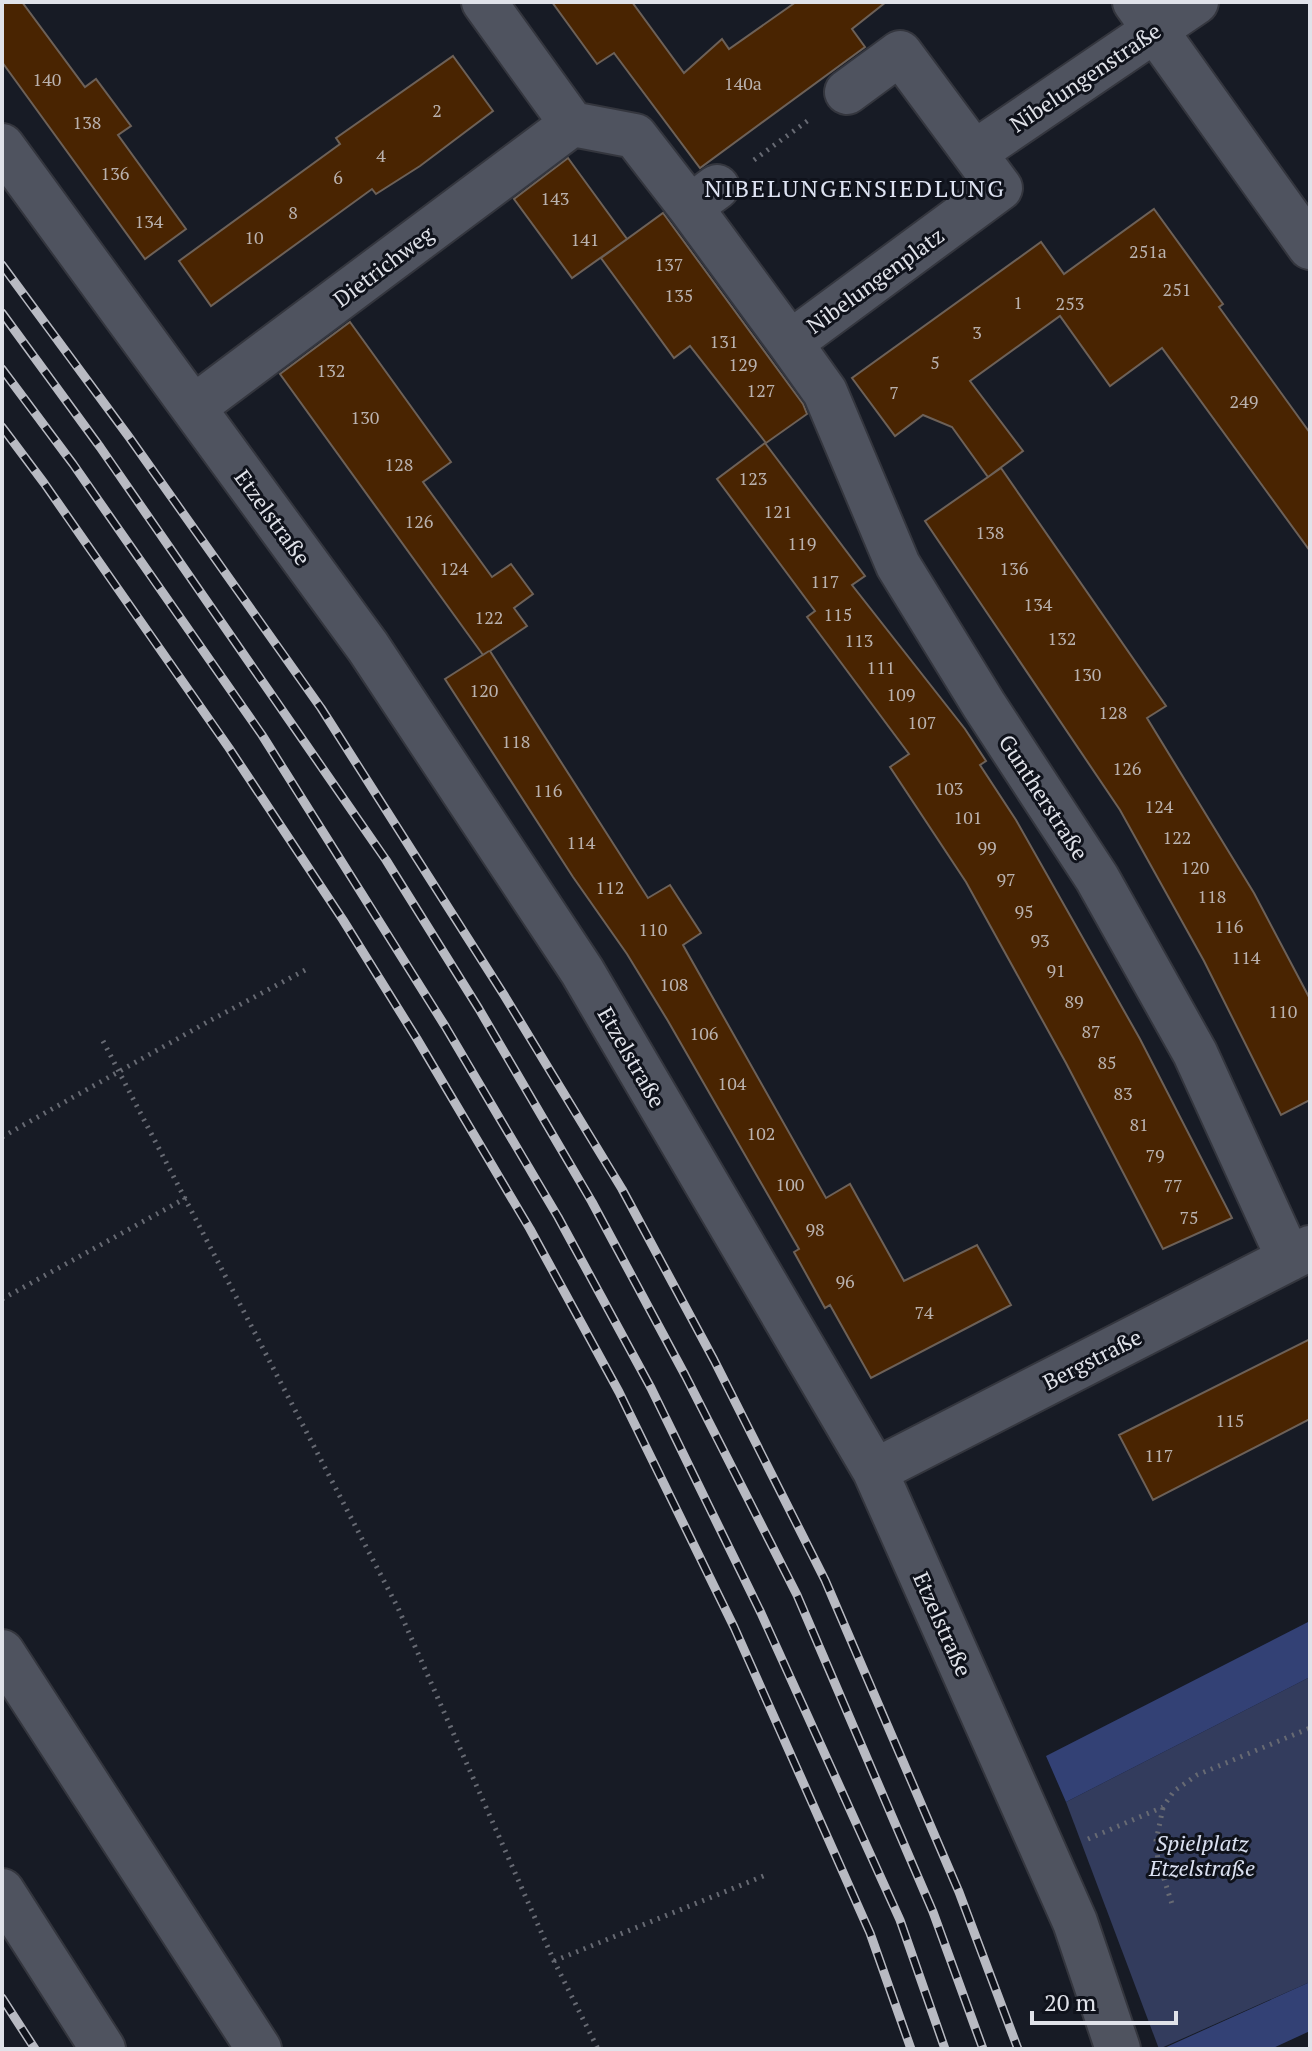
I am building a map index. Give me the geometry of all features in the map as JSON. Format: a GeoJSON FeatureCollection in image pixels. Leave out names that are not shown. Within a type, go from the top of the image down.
{"type":"FeatureCollection","features":[{"type":"Feature","properties":{"kind":"street"},"geometry":{"type":"LineString","coordinates":[[484,2],[572,124],[635,136],[704,197]]}},
{"type":"Feature","properties":{"kind":"street","name":"Nibelungenstraße"},"geometry":{"type":"LineString","coordinates":[[974,153],[1145,16],[1196,2]]}},
{"type":"Feature","properties":{"kind":"street"},"geometry":{"type":"LineString","coordinates":[[1145,16],[1310,247]]}},
{"type":"Feature","properties":{"kind":"street","name":"Nibelungenplatz"},"geometry":{"type":"LineString","coordinates":[[704,197],[790,343],[1000,188],[900,53],[847,92]]}},
{"type":"Feature","properties":{"kind":"street","name":"Dietrichweg"},"geometry":{"type":"LineString","coordinates":[[194,407],[572,124]]}},
{"type":"Feature","properties":{"kind":"street","name":"Etzelstraße"},"geometry":{"type":"LineString","coordinates":[[2,146],[368,647],[582,971],[875,1471],[1075,1922],[1118,2049]]}},
{"type":"Feature","properties":{"kind":"street","name":"Guntherstraße"},"geometry":{"type":"LineString","coordinates":[[790,343],[825,392],[898,565],[984,705],[1097,878],[1195,1053],[1299,1253]]}},
{"type":"Feature","properties":{"kind":"street","name":"Bergstraße"},"geometry":{"type":"LineString","coordinates":[[875,1471],[1299,1253]]}},
{"type":"Feature","properties":{"kind":"street"},"geometry":{"type":"LineString","coordinates":[[2,1652],[259,2049]]}},
{"type":"Feature","properties":{"kind":"street"},"geometry":{"type":"LineString","coordinates":[[2,1891],[103,2049]]}},
{"type":"Feature","properties":{"kind":"path"},"geometry":{"type":"LineString","coordinates":[[704,197],[847,92]]}},
{"type":"Feature","properties":{"kind":"path"},"geometry":{"type":"LineString","coordinates":[[2,1137],[309,968]]}},
{"type":"Feature","properties":{"kind":"path"},"geometry":{"type":"LineString","coordinates":[[103,1041],[398,1608],[554,1961],[598,2049]]}},
{"type":"Feature","properties":{"kind":"path"},"geometry":{"type":"LineString","coordinates":[[2,1299],[186,1198]]}},
{"type":"Feature","properties":{"kind":"path"},"geometry":{"type":"LineString","coordinates":[[1172,1904],[1158,1860],[1156,1841],[1163,1807],[1174,1791],[1197,1775],[1310,1728]]}},
{"type":"Feature","properties":{"kind":"path"},"geometry":{"type":"LineString","coordinates":[[1046,1857],[1163,1807]]}},
{"type":"Feature","properties":{"kind":"path"},"geometry":{"type":"LineString","coordinates":[[554,1961],[766,1875]]}},
{"type":"Feature","properties":{"kind":"green space","name":"Spielplatz Etzelstraße"},"geometry":{"type":"Polygon","coordinates":[[[1310,1677],[1310,1982],[1159,2049],[1066,1802],[1310,1677]]]}},
{"type":"Feature","properties":{"kind":"shaded area"},"geometry":{"type":"Polygon","coordinates":[[[1310,1621],[1310,1677],[1066,1802],[1046,1756],[1310,1621]]]}},
{"type":"Feature","properties":{"kind":"shaded area"},"geometry":{"type":"Polygon","coordinates":[[[1310,1982],[1310,2031],[1271,2049],[1162,2049],[1310,1982]]]}},
{"type":"Feature","properties":{"kind":"building"},"geometry":{"type":"Polygon","coordinates":[[[2,2],[22,2],[85,87],[96,79],[131,126],[118,135],[186,229],[145,259],[2,62],[2,2]]]}},
{"type":"Feature","properties":{"kind":"building"},"geometry":{"type":"Polygon","coordinates":[[[552,2],[632,2],[684,73],[722,39],[729,49],[796,2],[886,2],[852,29],[865,47],[700,168],[614,53],[597,64],[552,2]]]}},
{"type":"Feature","properties":{"kind":"building"},"geometry":{"type":"Polygon","coordinates":[[[453,56],[493,111],[420,166],[376,194],[372,189],[211,306],[179,261],[340,144],[336,138],[453,56]]]}},
{"type":"Feature","properties":{"kind":"building"},"geometry":{"type":"Polygon","coordinates":[[[568,158],[627,239],[572,278],[514,199],[568,158]]]}},
{"type":"Feature","properties":{"kind":"building"},"geometry":{"type":"Polygon","coordinates":[[[1154,209],[1223,304],[1219,307],[1310,433],[1310,551],[1162,348],[1110,386],[1060,316],[970,381],[1023,451],[988,477],[952,427],[923,415],[895,436],[852,378],[1041,242],[1064,274],[1154,209]]]}},
{"type":"Feature","properties":{"kind":"building"},"geometry":{"type":"Polygon","coordinates":[[[663,213],[803,404],[807,414],[766,443],[690,346],[674,358],[601,258],[663,213]]]}},
{"type":"Feature","properties":{"kind":"building"},"geometry":{"type":"Polygon","coordinates":[[[350,322],[451,462],[423,482],[492,577],[511,564],[533,594],[514,608],[527,626],[490,651],[648,898],[670,885],[701,933],[683,945],[826,1198],[850,1184],[904,1281],[977,1245],[1011,1305],[871,1378],[830,1305],[825,1308],[794,1252],[799,1249],[668,1021],[445,679],[483,655],[280,374],[350,322]]]}},
{"type":"Feature","properties":{"kind":"building"},"geometry":{"type":"Polygon","coordinates":[[[765,443],[865,576],[852,585],[965,729],[986,761],[980,765],[1016,820],[1140,1039],[1232,1218],[1163,1249],[1066,1063],[966,882],[890,767],[909,754],[807,617],[815,611],[717,479],[765,443]]]}},
{"type":"Feature","properties":{"kind":"building"},"geometry":{"type":"Polygon","coordinates":[[[1001,468],[1166,706],[1147,718],[1254,893],[1310,999],[1310,1100],[1281,1115],[1204,961],[1120,810],[925,521],[1001,468]]]}},
{"type":"Feature","properties":{"kind":"building"},"geometry":{"type":"Polygon","coordinates":[[[1310,1339],[1310,1419],[1153,1500],[1119,1435],[1310,1339]]]}},
{"type":"Feature","properties":{"kind":"railway"},"geometry":{"type":"LineString","coordinates":[[2,265],[129,437],[321,708],[504,995],[622,1189],[714,1360],[825,1580],[959,1892],[1018,2049]]}},
{"type":"Feature","properties":{"kind":"railway"},"geometry":{"type":"LineString","coordinates":[[2,313],[100,447],[386,860],[479,1009],[592,1202],[685,1375],[797,1595],[933,1912],[983,2049]]}},
{"type":"Feature","properties":{"kind":"railway"},"geometry":{"type":"LineString","coordinates":[[2,369],[73,464],[262,735],[445,1026],[558,1217],[651,1388],[761,1613],[900,1920],[945,2049]]}},
{"type":"Feature","properties":{"kind":"railway"},"geometry":{"type":"LineString","coordinates":[[2,427],[229,748],[343,920],[530,1229],[619,1392],[734,1627],[870,1933],[911,2049]]}},
{"type":"Feature","properties":{"kind":"railway"},"geometry":{"type":"LineString","coordinates":[[2,1998],[35,2049]]}},
{"type":"Feature","properties":{"kind":"district","name":"NIBELUNGENSIEDLUNG"},"geometry":{"type":"Point","coordinates":[855,188]}}]}
